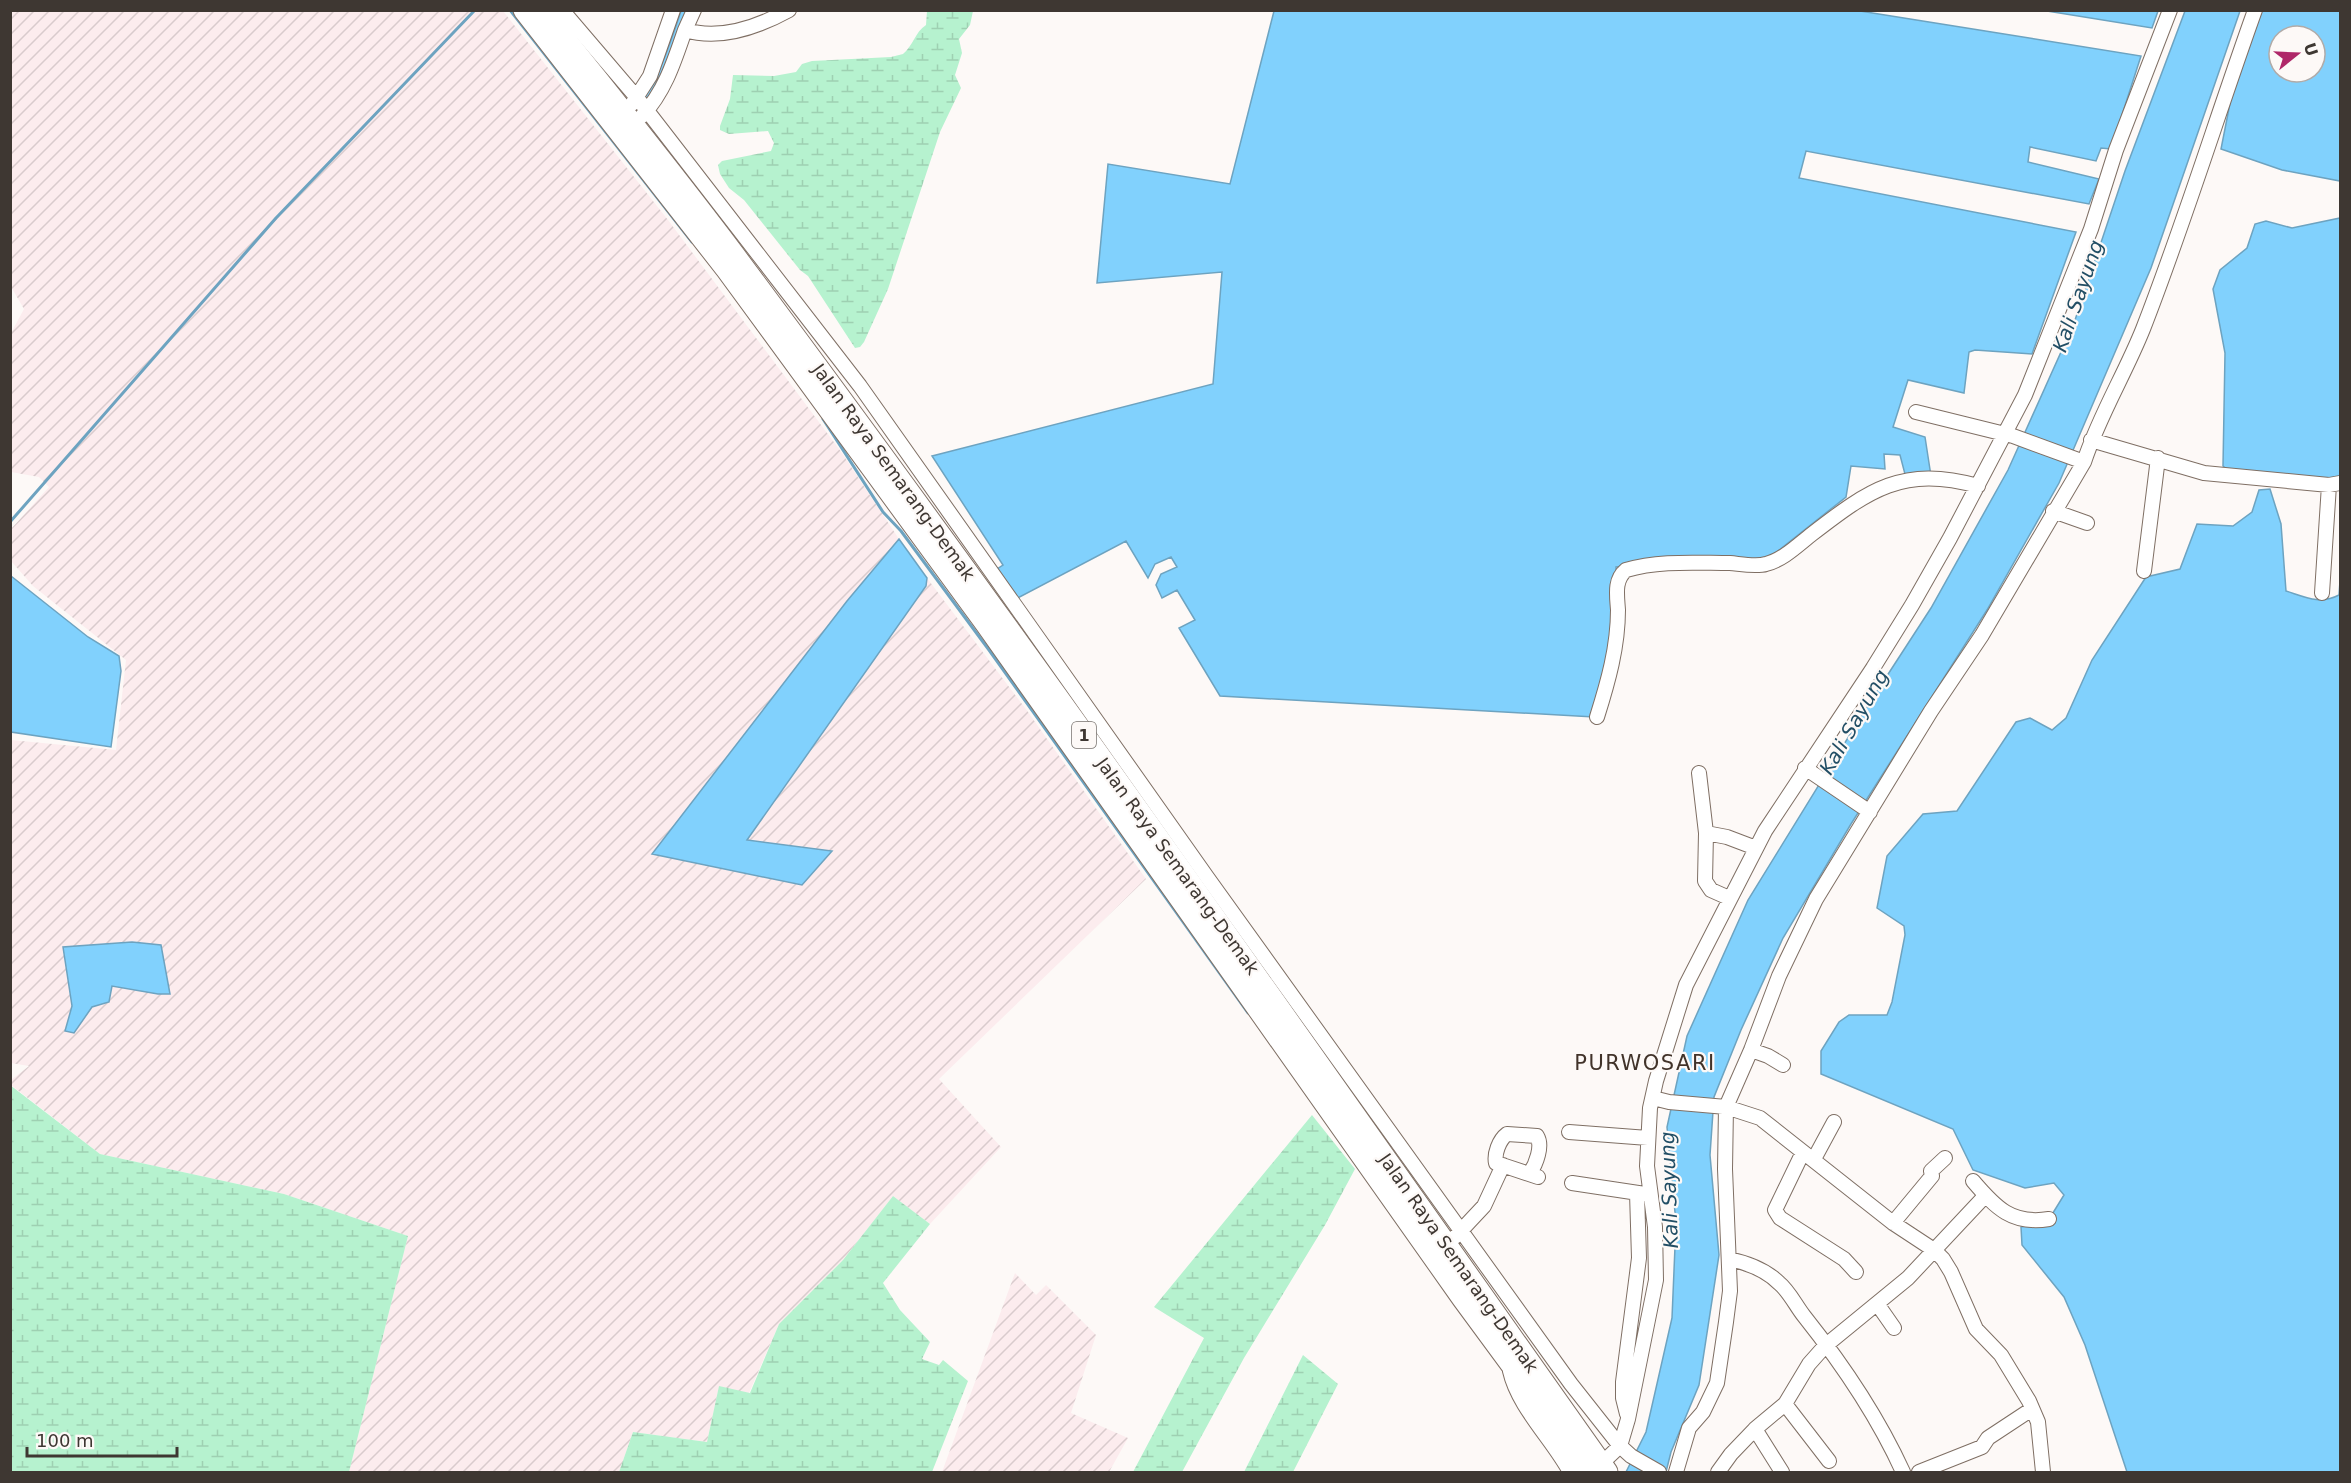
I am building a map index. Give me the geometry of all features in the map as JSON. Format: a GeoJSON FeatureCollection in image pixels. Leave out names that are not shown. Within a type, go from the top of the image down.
{"type":"FeatureCollection","features":[{"type":"Feature","properties":{"kind":"highway","name":"Jalan Raya Semarang-Demak"},"geometry":{"type":"LineString","coordinates":[[524,10],[628,109],[727,270],[986,624],[1253,986],[1454,1237],[1598,1470]]}},
{"type":"Feature","properties":{"kind":"highway","name":"Jalan Raya Semarang-Demak"},"geometry":{"type":"LineString","coordinates":[[542,10],[628,109],[845,406],[1253,986],[1463,1299],[1558,1428],[1598,1470]]}},
{"type":"Feature","properties":{"kind":"street"},"geometry":{"type":"LineString","coordinates":[[562,10],[628,109],[861,386],[1147,793],[1454,1237],[1620,1446],[1631,1456],[1659,1473]]}},
{"type":"Feature","properties":{"kind":"street"},"geometry":{"type":"LineString","coordinates":[[628,109],[664,10]]}},
{"type":"Feature","properties":{"kind":"street"},"geometry":{"type":"LineString","coordinates":[[628,109],[650,76],[673,10]]}},
{"type":"Feature","properties":{"kind":"street"},"geometry":{"type":"LineString","coordinates":[[628,109],[667,82],[694,10]]}},
{"type":"Feature","properties":{"kind":"street"},"geometry":{"type":"LineString","coordinates":[[685,30],[725,34],[768,21],[789,10]]}},
{"type":"Feature","properties":{"kind":"street"},"geometry":{"type":"LineString","coordinates":[[1628,1419],[1623,1398],[1623,1382],[1639,1258],[1653,1098],[1656,1081],[1686,985],[1756,848],[1879,660],[2008,435],[2087,240],[2116,150],[2170,10]]}},
{"type":"Feature","properties":{"kind":"street"},"geometry":{"type":"LineString","coordinates":[[1676,1473],[1689,1428],[1703,1412],[1717,1383],[1730,1292],[1721,1107],[1751,1050],[1779,976],[1816,899],[1868,811],[1982,635],[2091,440],[2154,301],[2255,10]]}},
{"type":"Feature","properties":{"kind":"street"},"geometry":{"type":"LineString","coordinates":[[845,406],[861,386]]}},
{"type":"Feature","properties":{"kind":"street"},"geometry":{"type":"LineString","coordinates":[[1916,412],[2008,435],[2078,460]]}},
{"type":"Feature","properties":{"kind":"street"},"geometry":{"type":"LineString","coordinates":[[2091,440],[2204,472],[2335,484],[2322,593]]}},
{"type":"Feature","properties":{"kind":"street"},"geometry":{"type":"LineString","coordinates":[[2144,571],[2158,458]]}},
{"type":"Feature","properties":{"kind":"street"},"geometry":{"type":"LineString","coordinates":[[1597,717],[1614,655],[1618,617],[1617,581],[1626,570],[1681,562],[1766,564],[1790,551],[1867,494],[1891,484],[1915,478],[1951,478],[1978,486]]}},
{"type":"Feature","properties":{"kind":"street"},"geometry":{"type":"LineString","coordinates":[[2053,511],[2087,523]]}},
{"type":"Feature","properties":{"kind":"street"},"geometry":{"type":"LineString","coordinates":[[1807,769],[1868,811]]}},
{"type":"Feature","properties":{"kind":"street"},"geometry":{"type":"LineString","coordinates":[[1699,773],[1706,833],[1704,863],[1707,886],[1729,898]]}},
{"type":"Feature","properties":{"kind":"street"},"geometry":{"type":"LineString","coordinates":[[1706,833],[1727,837],[1756,848]]}},
{"type":"Feature","properties":{"kind":"street"},"geometry":{"type":"LineString","coordinates":[[1751,1050],[1783,1065]]}},
{"type":"Feature","properties":{"kind":"street"},"geometry":{"type":"LineString","coordinates":[[1653,1098],[1669,1102],[1721,1107],[1760,1118],[1893,1223],[1934,1250],[1951,1272],[1976,1329],[2001,1355],[2032,1409],[2038,1422],[2043,1473]]}},
{"type":"Feature","properties":{"kind":"street"},"geometry":{"type":"LineString","coordinates":[[1834,1122],[1808,1155],[1775,1210],[1780,1218],[1844,1259],[1856,1272]]}},
{"type":"Feature","properties":{"kind":"street"},"geometry":{"type":"LineString","coordinates":[[1569,1132],[1648,1138]]}},
{"type":"Feature","properties":{"kind":"street"},"geometry":{"type":"LineString","coordinates":[[1512,1133],[1537,1136],[1539,1146],[1534,1175],[1503,1166],[1496,1163],[1495,1158],[1504,1136],[1512,1133]]}},
{"type":"Feature","properties":{"kind":"street"},"geometry":{"type":"LineString","coordinates":[[1893,1223],[1932,1176],[1931,1171],[1945,1158]]}},
{"type":"Feature","properties":{"kind":"street"},"geometry":{"type":"LineString","coordinates":[[1454,1237],[1488,1200],[1503,1166]]}},
{"type":"Feature","properties":{"kind":"street"},"geometry":{"type":"LineString","coordinates":[[1973,1181],[1997,1207],[2014,1217],[2029,1221],[2049,1219]]}},
{"type":"Feature","properties":{"kind":"street"},"geometry":{"type":"LineString","coordinates":[[1572,1183],[1643,1194]]}},
{"type":"Feature","properties":{"kind":"street"},"geometry":{"type":"LineString","coordinates":[[1598,1470],[1620,1446],[1628,1419],[1656,1280],[1655,1227],[1643,1194]]}},
{"type":"Feature","properties":{"kind":"street"},"geometry":{"type":"LineString","coordinates":[[1718,1473],[1731,1454],[1755,1429],[1785,1404],[1809,1364],[1827,1345],[1908,1278],[1985,1196]]}},
{"type":"Feature","properties":{"kind":"street"},"geometry":{"type":"LineString","coordinates":[[1730,1259],[1750,1264],[1780,1283],[1827,1345],[1869,1407],[1903,1473]]}},
{"type":"Feature","properties":{"kind":"street"},"geometry":{"type":"LineString","coordinates":[[1878,1305],[1894,1328]]}},
{"type":"Feature","properties":{"kind":"street"},"geometry":{"type":"LineString","coordinates":[[1507,1358],[1517,1391],[1570,1473]]}},
{"type":"Feature","properties":{"kind":"street"},"geometry":{"type":"LineString","coordinates":[[1785,1404],[1828,1461]]}},
{"type":"Feature","properties":{"kind":"street"},"geometry":{"type":"LineString","coordinates":[[1919,1473],[1982,1447],[1988,1438],[2032,1409]]}},
{"type":"Feature","properties":{"kind":"street"},"geometry":{"type":"LineString","coordinates":[[1755,1429],[1782,1473]]}},
{"type":"Feature","properties":{"kind":"shaded area"},"geometry":{"type":"Polygon","coordinates":[[[11,11],[503,11],[668,220],[842,453],[899,539],[847,601],[653,853],[746,840],[926,586],[927,578],[1028,712],[1146,879],[939,1079],[1001,1147],[930,1224],[893,1196],[843,1260],[779,1324],[749,1393],[719,1387],[707,1442],[633,1432],[619,1472],[349,1472],[408,1236],[284,1194],[100,1154],[11,1085],[11,1080],[29,1066],[11,1063],[11,740],[116,750],[126,660],[33,586],[11,561],[11,529],[49,487],[39,477],[11,472],[10,335],[24,309],[10,285],[11,11]],[[132,942],[63,947],[72,1006],[65,1030],[112,986],[170,994],[161,946],[132,942]]]}},
{"type":"Feature","properties":{"kind":"shaded area"},"geometry":{"type":"Polygon","coordinates":[[[1015,1273],[1036,1295],[1046,1285],[1096,1335],[1071,1413],[1128,1438],[1109,1472],[942,1472],[1015,1273]]]}},
{"type":"Feature","properties":{"kind":"green space"},"geometry":{"type":"Polygon","coordinates":[[[927,11],[973,11],[970,25],[959,39],[962,53],[955,75],[961,88],[940,132],[888,289],[864,342],[860,347],[855,348],[808,276],[800,270],[744,200],[729,188],[720,174],[718,165],[722,161],[771,151],[774,143],[768,131],[729,134],[720,130],[720,126],[730,99],[733,75],[774,76],[796,72],[802,64],[812,61],[891,57],[903,54],[926,25],[927,11]]]}},
{"type":"Feature","properties":{"kind":"green space"},"geometry":{"type":"Polygon","coordinates":[[[10,1085],[100,1154],[284,1194],[408,1236],[349,1472],[11,1472],[10,1085]]]}},
{"type":"Feature","properties":{"kind":"green space"},"geometry":{"type":"Polygon","coordinates":[[[1312,1115],[1355,1169],[1325,1225],[1244,1358],[1182,1472],[1133,1472],[1204,1338],[1154,1307],[1312,1115]]]}},
{"type":"Feature","properties":{"kind":"green space"},"geometry":{"type":"Polygon","coordinates":[[[893,1196],[930,1224],[883,1283],[900,1310],[930,1342],[922,1359],[939,1365],[943,1360],[968,1381],[932,1472],[619,1472],[633,1432],[707,1442],[719,1386],[750,1393],[779,1324],[843,1260],[893,1196]]]}},
{"type":"Feature","properties":{"kind":"green space"},"geometry":{"type":"Polygon","coordinates":[[[1303,1355],[1338,1384],[1293,1472],[1244,1472],[1303,1355]]]}},
{"type":"Feature","properties":{"kind":"water"},"geometry":{"type":"Polygon","coordinates":[[[2158,10],[2152,28],[2047,11],[2158,10]]]}},
{"type":"Feature","properties":{"kind":"water"},"geometry":{"type":"Polygon","coordinates":[[[681,11],[690,11],[669,73],[648,102],[643,99],[660,67],[681,11]]]}},
{"type":"Feature","properties":{"kind":"water"},"geometry":{"type":"Polygon","coordinates":[[[1274,11],[1860,11],[2141,56],[2111,149],[2101,148],[2096,161],[2030,147],[2028,162],[2099,179],[2089,204],[1806,151],[1799,178],[2076,232],[2032,354],[1975,350],[1969,352],[1964,393],[1908,380],[1893,427],[1925,437],[1931,476],[1906,478],[1900,455],[1884,454],[1885,469],[1851,466],[1846,497],[1768,559],[1677,561],[1616,567],[1616,619],[1594,717],[1220,696],[1179,628],[1195,620],[1177,590],[1162,598],[1156,585],[1161,574],[1177,567],[1171,557],[1155,564],[1148,578],[1126,541],[1014,600],[994,571],[1003,565],[932,456],[1213,384],[1222,272],[1097,283],[1108,164],[1230,184],[1274,11]]]}},
{"type":"Feature","properties":{"kind":"water"},"geometry":{"type":"Polygon","coordinates":[[[2185,11],[2240,11],[2151,268],[2059,483],[1987,610],[1851,824],[1783,938],[1741,1030],[1714,1097],[1710,1155],[1719,1255],[1699,1385],[1671,1452],[1666,1472],[1626,1472],[1646,1432],[1672,1318],[1676,1223],[1667,1127],[1687,1036],[1748,900],[1931,608],[2008,470],[2074,323],[2125,171],[2185,11]]]}},
{"type":"Feature","properties":{"kind":"water"},"geometry":{"type":"Polygon","coordinates":[[[2260,11],[2340,11],[2340,181],[2282,170],[2221,149],[2233,88],[2260,11]]]}},
{"type":"Feature","properties":{"kind":"water"},"geometry":{"type":"Polygon","coordinates":[[[2340,218],[2340,477],[2304,480],[2231,473],[2223,466],[2225,353],[2213,289],[2220,270],[2247,248],[2255,224],[2266,221],[2292,228],[2340,218]]]}},
{"type":"Feature","properties":{"kind":"water"},"geometry":{"type":"Polygon","coordinates":[[[2270,489],[2281,524],[2286,591],[2312,599],[2332,598],[2339,595],[2340,581],[2340,1472],[2127,1472],[2085,1345],[2064,1297],[2022,1245],[2021,1227],[2048,1221],[2064,1195],[2054,1183],[2025,1188],[1973,1170],[1953,1129],[1821,1074],[1821,1051],[1839,1022],[1849,1015],[1887,1015],[1892,1002],[1905,935],[1904,926],[1877,908],[1887,856],[1923,814],[1957,811],[2016,722],[2030,718],[2052,730],[2066,718],[2092,660],[2146,577],[2180,569],[2197,524],[2233,526],[2252,512],[2259,490],[2270,489]]]}},
{"type":"Feature","properties":{"kind":"water"},"geometry":{"type":"Polygon","coordinates":[[[899,539],[927,578],[926,586],[747,840],[832,851],[802,885],[652,854],[847,601],[899,539]]]}},
{"type":"Feature","properties":{"kind":"water"},"geometry":{"type":"Polygon","coordinates":[[[11,576],[88,637],[119,656],[121,671],[111,747],[11,732],[11,576]]]}},
{"type":"Feature","properties":{"kind":"water"},"geometry":{"type":"Polygon","coordinates":[[[132,942],[161,945],[170,994],[112,986],[109,1002],[92,1007],[74,1033],[65,1031],[72,1006],[63,947],[132,942]]]}},
{"type":"Feature","properties":{"kind":"waterway"},"geometry":{"type":"LineString","coordinates":[[10,522],[276,218],[475,10]]}},
{"type":"Feature","properties":{"kind":"waterway"},"geometry":{"type":"LineString","coordinates":[[510,10],[692,242]]}},
{"type":"Feature","properties":{"kind":"waterway"},"geometry":{"type":"LineString","coordinates":[[823,419],[883,512],[901,531],[989,650],[1248,1013]]}},
{"type":"Feature","properties":{"kind":"district","name":"PURWOSARI"},"geometry":{"type":"Point","coordinates":[1645,1063]}},
{"type":"Feature","properties":{"kind":"water label","name":"Kali Sayung"},"geometry":{"type":"Point","coordinates":[2078,296]}},
{"type":"Feature","properties":{"kind":"water label","name":"Kali Sayung"},"geometry":{"type":"Point","coordinates":[1854,722]}},
{"type":"Feature","properties":{"kind":"water label","name":"Kali Sayung"},"geometry":{"type":"Point","coordinates":[1669,1190]}}]}
